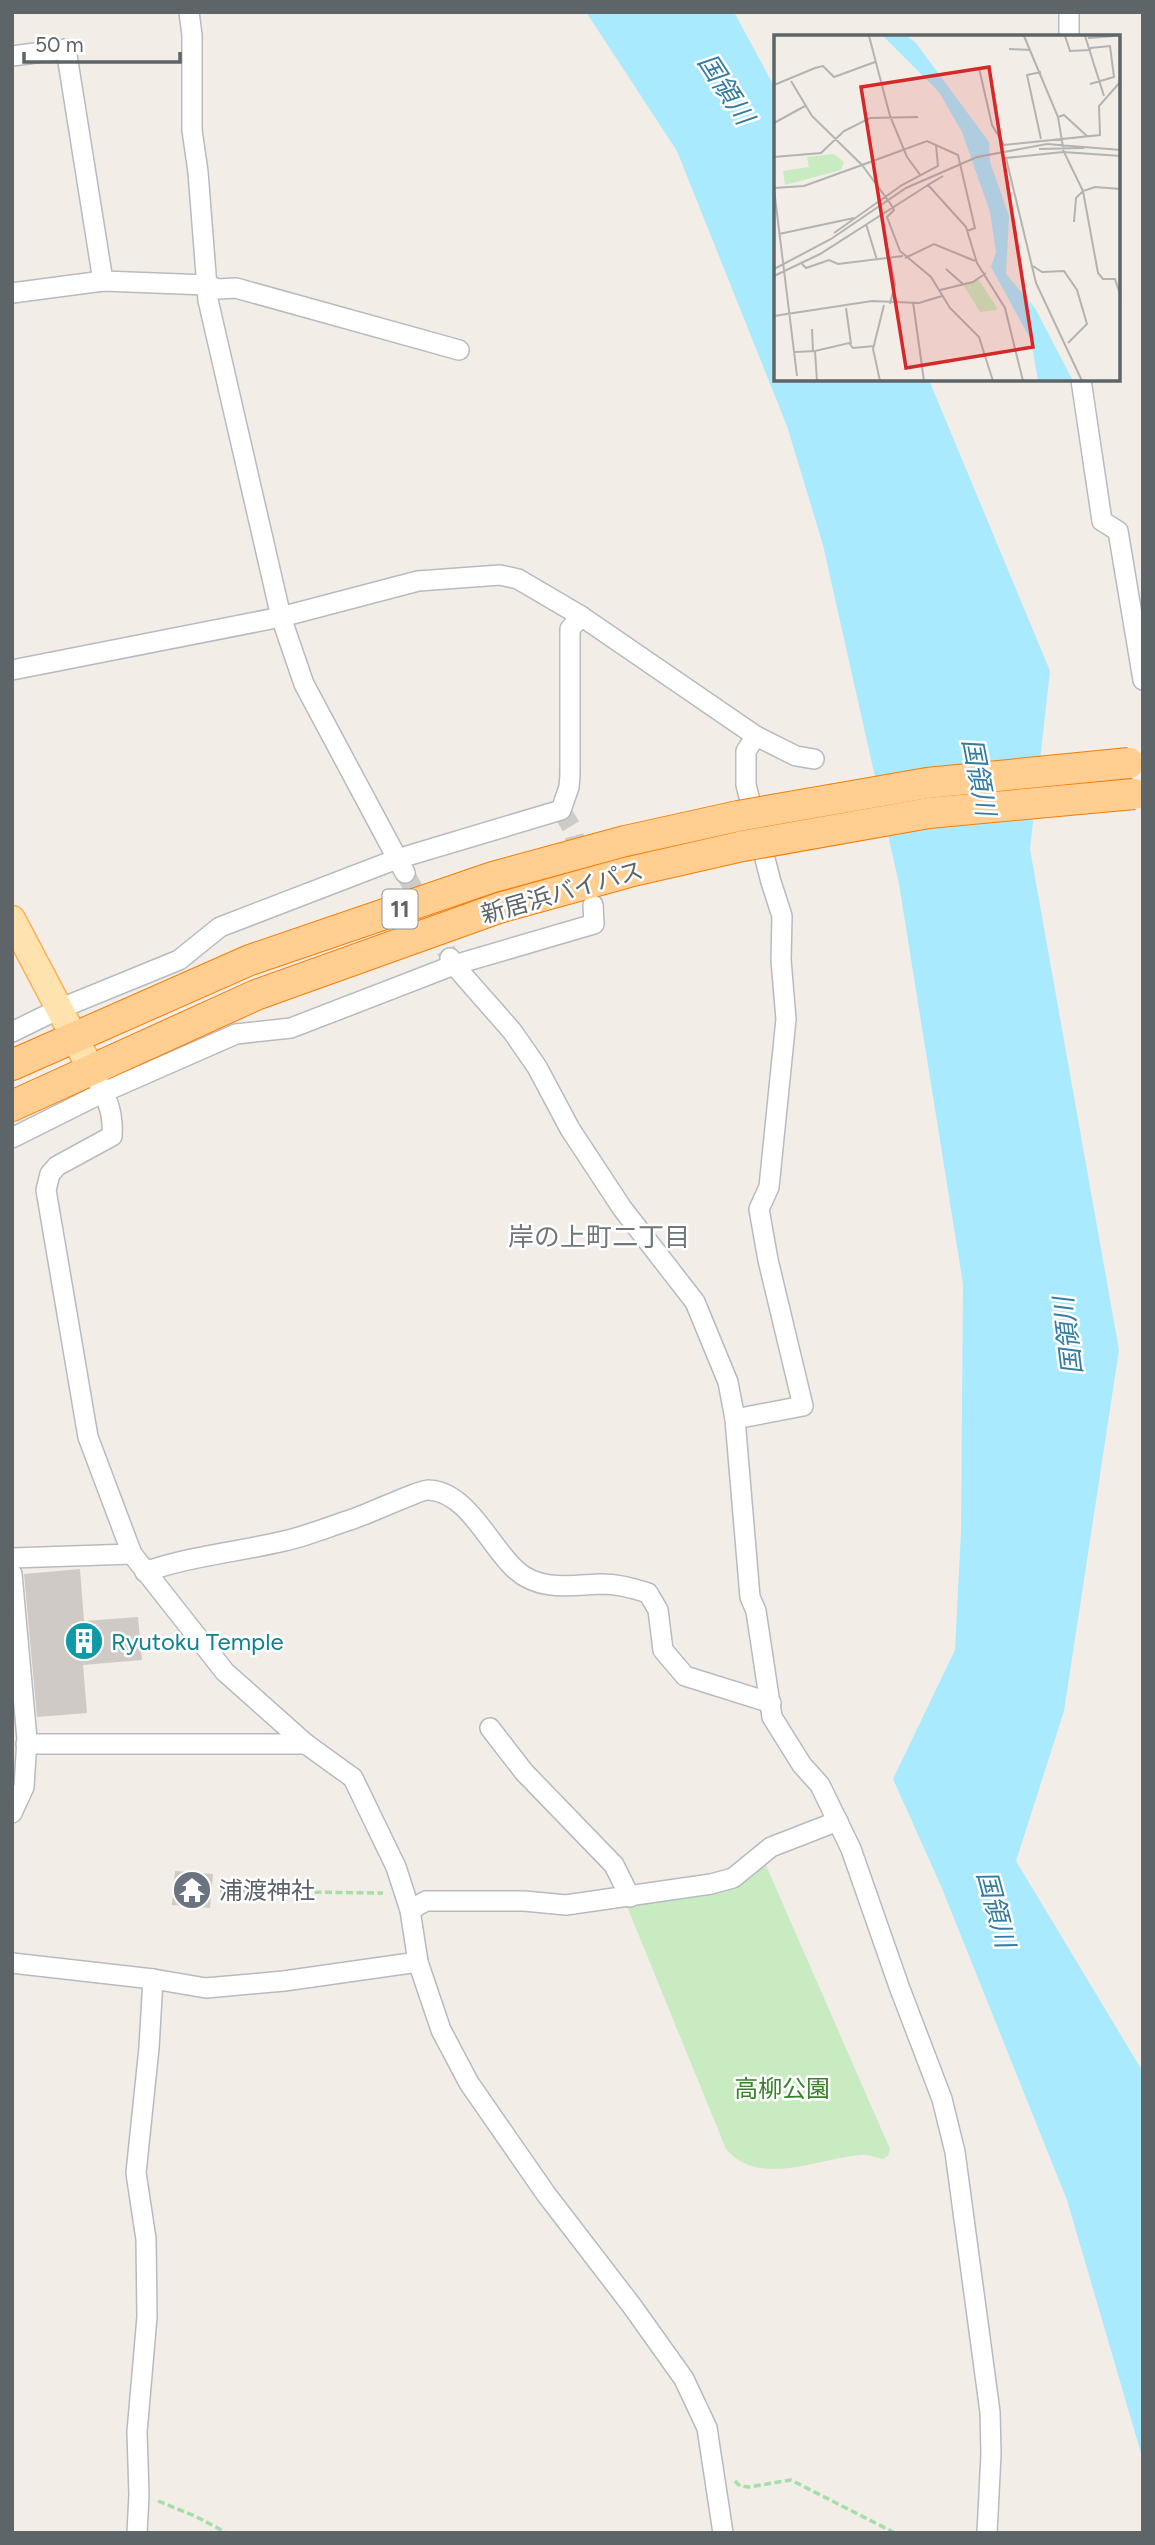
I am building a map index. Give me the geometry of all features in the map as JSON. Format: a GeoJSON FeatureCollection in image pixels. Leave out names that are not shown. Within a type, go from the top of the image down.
{"type":"FeatureCollection","features":[{"type":"Feature","properties":{"kind":"highway","name":"新居浜バイパス"},"geometry":{"type":"LineString","coordinates":[[12,1065],[250,960],[493,877],[625,841],[738,816],[927,783],[1136,762]]}},
{"type":"Feature","properties":{"kind":"highway","name":"新居浜バイパス"},"geometry":{"type":"LineString","coordinates":[[12,1106],[97,1081],[256,995],[499,908],[629,872],[743,846],[929,813],[1138,794]]}},
{"type":"Feature","properties":{"kind":"main road"},"geometry":{"type":"LineString","coordinates":[[12,919],[97,1081]]}},
{"type":"Feature","properties":{"kind":"street"},"geometry":{"type":"LineString","coordinates":[[189,12],[192,35],[192,130],[198,172],[206,285],[281,617],[304,684],[401,866]]}},
{"type":"Feature","properties":{"kind":"street"},"geometry":{"type":"LineString","coordinates":[[1069,12],[1069,35]]}},
{"type":"Feature","properties":{"kind":"street"},"geometry":{"type":"LineString","coordinates":[[12,56],[66,49],[103,281]]}},
{"type":"Feature","properties":{"kind":"street"},"geometry":{"type":"LineString","coordinates":[[12,293],[103,281],[236,288],[459,350]]}},
{"type":"Feature","properties":{"kind":"street"},"geometry":{"type":"LineString","coordinates":[[1081,382],[1102,521],[1118,531],[1143,680]]}},
{"type":"Feature","properties":{"kind":"street"},"geometry":{"type":"LineString","coordinates":[[12,670],[281,617],[418,581],[500,575],[518,579],[581,616],[756,736],[796,757],[814,759]]}},
{"type":"Feature","properties":{"kind":"street"},"geometry":{"type":"LineString","coordinates":[[12,1032],[59,1009],[179,960],[220,927],[561,810],[569,788],[570,775],[570,629],[581,616]]}},
{"type":"Feature","properties":{"kind":"street"},"geometry":{"type":"LineString","coordinates":[[735,1419],[803,1406],[758,1209],[769,1187],[786,1019],[780,960],[782,915],[746,786],[746,751],[756,736]]}},
{"type":"Feature","properties":{"kind":"street"},"geometry":{"type":"LineString","coordinates":[[12,1138],[97,1081],[236,1034],[291,1028],[452,961],[594,924],[593,905]]}},
{"type":"Feature","properties":{"kind":"street"},"geometry":{"type":"LineString","coordinates":[[452,961],[537,1067],[570,1129],[622,1208],[695,1302],[728,1382],[735,1419],[750,1597],[756,1611],[772,1717],[787,1744],[820,1785],[860,1871],[900,1989],[942,2099],[956,2152],[990,2412],[987,2533]]}},
{"type":"Feature","properties":{"kind":"street"},"geometry":{"type":"LineString","coordinates":[[97,1081],[114,1118],[112,1136],[57,1166],[50,1174],[46,1190],[88,1437],[132,1554],[225,1672],[306,1744],[353,1778],[396,1867],[407,1902],[418,1962],[441,2031],[470,2083],[546,2194],[684,2379],[707,2428],[723,2533]]}},
{"type":"Feature","properties":{"kind":"street"},"geometry":{"type":"LineString","coordinates":[[145,1572],[174,1562],[287,1541],[371,1514],[426,1489],[446,1493],[475,1519],[516,1571],[537,1583],[565,1587],[603,1584],[630,1587],[648,1593],[658,1610],[663,1650],[685,1676],[771,1703]]}},
{"type":"Feature","properties":{"kind":"street"},"geometry":{"type":"LineString","coordinates":[[12,1558],[132,1554]]}},
{"type":"Feature","properties":{"kind":"street"},"geometry":{"type":"LineString","coordinates":[[12,1574],[26,1744],[24,1787],[12,1813]]}},
{"type":"Feature","properties":{"kind":"street"},"geometry":{"type":"LineString","coordinates":[[489,1728],[524,1772],[614,1865],[630,1897]]}},
{"type":"Feature","properties":{"kind":"street"},"geometry":{"type":"LineString","coordinates":[[26,1744],[306,1744]]}},
{"type":"Feature","properties":{"kind":"street"},"geometry":{"type":"LineString","coordinates":[[407,1902],[524,1900],[566,1905],[711,1884],[733,1878],[771,1847],[838,1821]]}},
{"type":"Feature","properties":{"kind":"street"},"geometry":{"type":"LineString","coordinates":[[12,1964],[153,1979],[206,1988],[284,1981],[418,1962]]}},
{"type":"Feature","properties":{"kind":"street"},"geometry":{"type":"LineString","coordinates":[[137,2533],[137,2432],[147,2317],[146,2252],[142,2202],[136,2173],[153,1979]]}},
{"type":"Feature","properties":{"kind":"path"},"geometry":{"type":"LineString","coordinates":[[220,1891],[407,1902]]}},
{"type":"Feature","properties":{"kind":"path"},"geometry":{"type":"LineString","coordinates":[[712,2462],[724,2469],[740,2486],[791,2480],[895,2533]]}},
{"type":"Feature","properties":{"kind":"path"},"geometry":{"type":"LineString","coordinates":[[139,2494],[195,2516],[228,2533]]}},
{"type":"Feature","properties":{"kind":"green space","name":"高柳公園"},"geometry":{"type":"Polygon","coordinates":[[[765,1863],[890,2149],[888,2156],[883,2159],[862,2155],[773,2169],[740,2161],[726,2149],[626,1904],[765,1863]]]}},
{"type":"Feature","properties":{"kind":"water","name":"国領川"},"geometry":{"type":"Polygon","coordinates":[[[586,12],[734,12],[774,86],[774,382],[930,382],[1050,671],[1030,849],[1119,1350],[1064,1711],[1016,1861],[1143,2072],[1143,2460],[1067,2200],[941,1886],[893,1779],[955,1650],[961,1532],[963,1284],[899,884],[823,545],[787,426],[677,151],[586,12]]]}},
{"type":"Feature","properties":{"kind":"building","name":"Ryutoku Temple"},"geometry":{"type":"Polygon","coordinates":[[[80,1569],[84,1621],[138,1617],[142,1660],[83,1665],[87,1713],[37,1717],[24,1574],[80,1569]]]}},
{"type":"Feature","properties":{"kind":"building","name":"浦渡神社"},"geometry":{"type":"Polygon","coordinates":[[[175,1871],[213,1874],[210,1908],[172,1905],[175,1871]]]}},
{"type":"Feature","properties":{"kind":"tunnel"},"geometry":{"type":"LineString","coordinates":[[561,810],[572,828],[590,894]]}},
{"type":"Feature","properties":{"kind":"tunnel"},"geometry":{"type":"LineString","coordinates":[[405,873],[450,958]]}},
{"type":"Feature","properties":{"kind":"place","name":"Ryutoku Temple"},"geometry":{"type":"Point","coordinates":[84,1641]}},
{"type":"Feature","properties":{"kind":"place","name":"浦渡神社"},"geometry":{"type":"Point","coordinates":[192,1890]}},
{"type":"Feature","properties":{"kind":"district","name":"岸の上町二丁目"},"geometry":{"type":"Point","coordinates":[599,1237]}}]}
